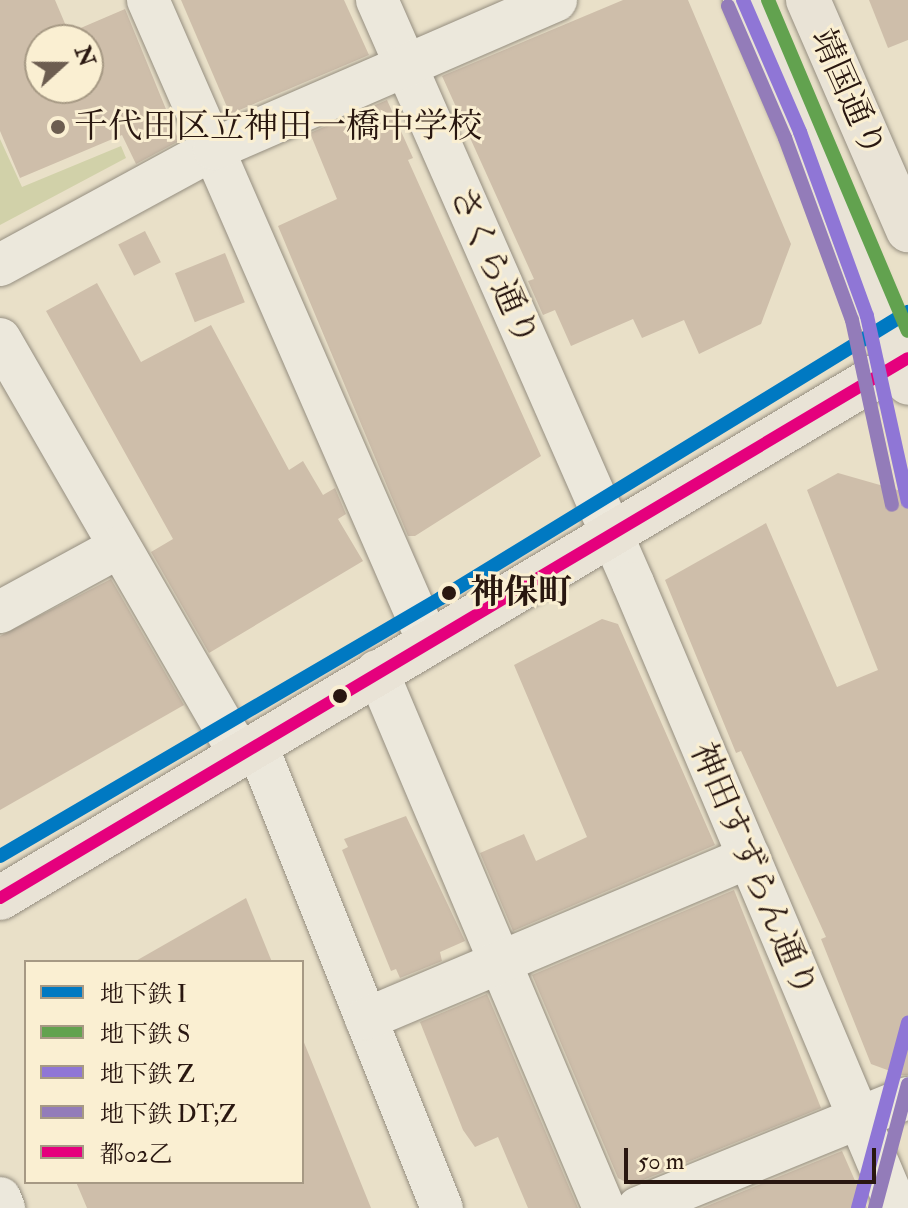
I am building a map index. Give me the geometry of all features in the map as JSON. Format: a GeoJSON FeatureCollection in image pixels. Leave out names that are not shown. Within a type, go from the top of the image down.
{"type":"FeatureCollection","features":[{"type":"Feature","properties":{"kind":"main road","name":"靖国通り"},"geometry":{"type":"LineString","coordinates":[[745,0],[905,368]]}},
{"type":"Feature","properties":{"kind":"main road","name":"靖国通り"},"geometry":{"type":"LineString","coordinates":[[808,0],[908,230]]}},
{"type":"Feature","properties":{"kind":"main road"},"geometry":{"type":"LineString","coordinates":[[0,898],[249,751],[427,639],[905,368]]}},
{"type":"Feature","properties":{"kind":"street"},"geometry":{"type":"LineString","coordinates":[[148,0],[427,639]]}},
{"type":"Feature","properties":{"kind":"street","name":"さくら通り"},"geometry":{"type":"LineString","coordinates":[[377,0],[611,532]]}},
{"type":"Feature","properties":{"kind":"street"},"geometry":{"type":"LineString","coordinates":[[0,265],[214,149],[405,63],[556,0]]}},
{"type":"Feature","properties":{"kind":"street"},"geometry":{"type":"LineString","coordinates":[[0,339],[119,547],[249,751],[366,1019],[442,1208]]}},
{"type":"Feature","properties":{"kind":"street","name":"神田すずらん通り"},"geometry":{"type":"LineString","coordinates":[[611,532],[897,1208]]}},
{"type":"Feature","properties":{"kind":"street"},"geometry":{"type":"LineString","coordinates":[[0,612],[119,547]]}},
{"type":"Feature","properties":{"kind":"street"},"geometry":{"type":"LineString","coordinates":[[377,671],[604,1208]]}},
{"type":"Feature","properties":{"kind":"street"},"geometry":{"type":"LineString","coordinates":[[366,1019],[749,857]]}},
{"type":"Feature","properties":{"kind":"street"},"geometry":{"type":"LineString","coordinates":[[638,1208],[908,1098]]}},
{"type":"Feature","properties":{"kind":"street"},"geometry":{"type":"LineString","coordinates":[[0,1198],[4,1208]]}},
{"type":"Feature","properties":{"kind":"green space"},"geometry":{"type":"Polygon","coordinates":[[[0,139],[22,187],[121,146],[126,158],[0,225],[0,139]]]}},
{"type":"Feature","properties":{"kind":"building"},"geometry":{"type":"Polygon","coordinates":[[[0,0],[55,0],[65,24],[24,24],[24,104],[104,104],[104,24],[90,24],[125,9],[179,141],[136,164],[122,135],[20,178],[0,131],[0,0]]]}},
{"type":"Feature","properties":{"kind":"building"},"geometry":{"type":"Polygon","coordinates":[[[181,0],[344,0],[369,55],[230,114],[181,0]]]}},
{"type":"Feature","properties":{"kind":"building"},"geometry":{"type":"Polygon","coordinates":[[[623,0],[688,0],[791,244],[761,324],[699,354],[684,320],[642,338],[633,319],[571,346],[555,310],[543,315],[528,281],[534,279],[442,76],[623,0]]]}},
{"type":"Feature","properties":{"kind":"building"},"geometry":{"type":"Polygon","coordinates":[[[869,0],[908,0],[908,40],[888,48],[869,0]]]}},
{"type":"Feature","properties":{"kind":"building"},"geometry":{"type":"Polygon","coordinates":[[[387,100],[413,158],[408,160],[541,456],[415,536],[408,536],[278,226],[337,199],[310,133],[387,100]]]}},
{"type":"Feature","properties":{"kind":"building"},"geometry":{"type":"Polygon","coordinates":[[[145,231],[161,262],[134,276],[118,245],[145,231]]]}},
{"type":"Feature","properties":{"kind":"building"},"geometry":{"type":"Polygon","coordinates":[[[225,253],[245,302],[195,322],[175,273],[225,253]]]}},
{"type":"Feature","properties":{"kind":"building"},"geometry":{"type":"Polygon","coordinates":[[[97,283],[141,362],[211,325],[289,470],[303,461],[323,495],[335,488],[346,514],[338,519],[363,561],[209,653],[151,552],[173,539],[46,311],[97,283]]]}},
{"type":"Feature","properties":{"kind":"building"},"geometry":{"type":"Polygon","coordinates":[[[838,473],[908,493],[908,1075],[871,1064],[821,939],[826,937],[741,751],[736,753],[665,580],[766,523],[837,687],[878,670],[807,490],[838,473]]]}},
{"type":"Feature","properties":{"kind":"building"},"geometry":{"type":"Polygon","coordinates":[[[111,579],[184,705],[0,810],[0,636],[111,579]]]}},
{"type":"Feature","properties":{"kind":"building"},"geometry":{"type":"Polygon","coordinates":[[[602,619],[618,624],[715,845],[513,931],[480,853],[524,834],[536,861],[587,837],[514,665],[602,619]]]}},
{"type":"Feature","properties":{"kind":"building"},"geometry":{"type":"Polygon","coordinates":[[[406,816],[465,941],[440,952],[442,961],[400,978],[396,969],[391,971],[342,850],[348,847],[344,839],[406,816]]]}},
{"type":"Feature","properties":{"kind":"building"},"geometry":{"type":"Polygon","coordinates":[[[734,890],[821,1108],[631,1185],[618,1178],[532,975],[734,890]]]}},
{"type":"Feature","properties":{"kind":"building"},"geometry":{"type":"Polygon","coordinates":[[[246,898],[271,960],[138,960],[246,898]]]}},
{"type":"Feature","properties":{"kind":"building"},"geometry":{"type":"Polygon","coordinates":[[[487,994],[578,1208],[528,1208],[498,1137],[475,1147],[463,1130],[420,1022],[487,994]]]}},
{"type":"Feature","properties":{"kind":"building"},"geometry":{"type":"Polygon","coordinates":[[[304,1042],[371,1208],[87,1208],[77,1184],[304,1184],[304,1042]]]}},
{"type":"Feature","properties":{"kind":"building"},"geometry":{"type":"Polygon","coordinates":[[[842,1151],[867,1208],[702,1208],[842,1151]]]}},
{"type":"Feature","properties":{"kind":"metro line","name":"Z"},"geometry":{"type":"LineString","coordinates":[[743,0],[800,132],[867,316],[908,502]]}},
{"type":"Feature","properties":{"kind":"metro line","name":"S"},"geometry":{"type":"LineString","coordinates":[[768,0],[908,331]]}},
{"type":"Feature","properties":{"kind":"metro line","name":"DT;Z"},"geometry":{"type":"LineString","coordinates":[[728,6],[785,138],[852,320],[892,505]]}},
{"type":"Feature","properties":{"kind":"metro line","name":"I"},"geometry":{"type":"LineString","coordinates":[[0,856],[441,598],[908,312]]}},
{"type":"Feature","properties":{"kind":"metro line","name":"Z"},"geometry":{"type":"LineString","coordinates":[[858,1208],[908,1023]]}},
{"type":"Feature","properties":{"kind":"metro line","name":"DT;Z"},"geometry":{"type":"LineString","coordinates":[[875,1208],[908,1084]]}},
{"type":"Feature","properties":{"kind":"transit line","name":"都02乙"},"geometry":{"type":"LineString","coordinates":[[0,898],[908,358]]}},
{"type":"Feature","properties":{"kind":"place","name":"千代田区立神田一橋中学校"},"geometry":{"type":"Point","coordinates":[58,127]}},
{"type":"Feature","properties":{"kind":"place","name":"神保町"},"geometry":{"type":"Point","coordinates":[449,593]}}]}
